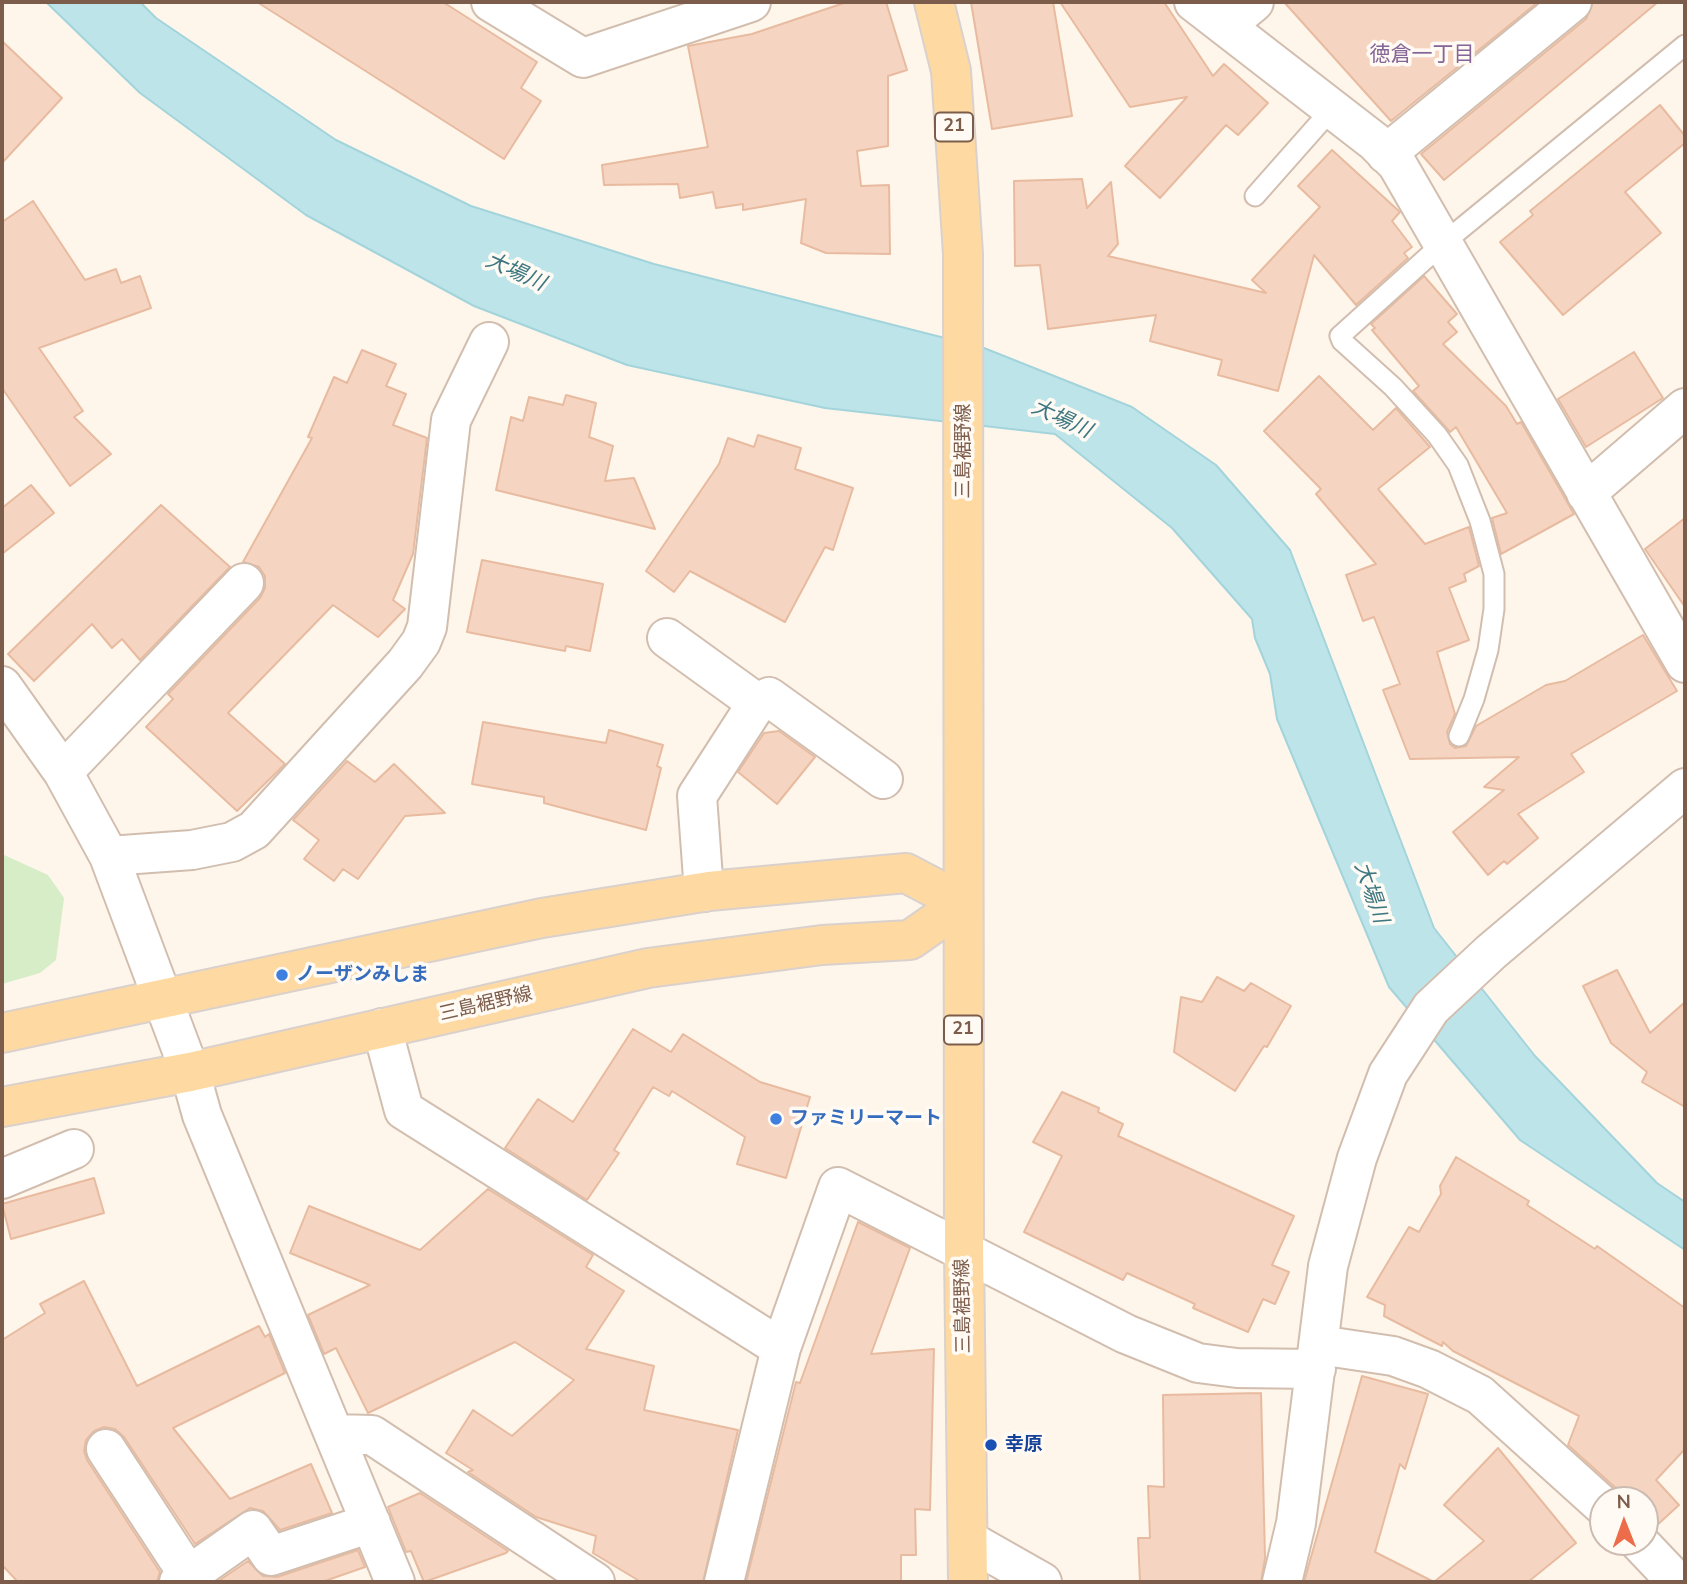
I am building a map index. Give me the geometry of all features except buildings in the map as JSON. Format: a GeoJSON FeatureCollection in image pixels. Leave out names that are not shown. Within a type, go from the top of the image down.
{"type":"FeatureCollection","features":[{"type":"Feature","properties":{"kind":"main road","name":"三島裾野線"},"geometry":{"type":"LineString","coordinates":[[934,2],[951,71],[963,254],[964,1251],[968,1582]]}},
{"type":"Feature","properties":{"kind":"main road"},"geometry":{"type":"LineString","coordinates":[[2,1033],[163,1001],[542,918],[704,892],[906,873],[963,904]]}},
{"type":"Feature","properties":{"kind":"main road","name":"三島裾野線"},"geometry":{"type":"LineString","coordinates":[[2,1107],[190,1072],[648,968],[822,946],[910,940],[963,904]]}},
{"type":"Feature","properties":{"kind":"street"},"geometry":{"type":"LineString","coordinates":[[491,2],[583,58],[751,2]]}},
{"type":"Feature","properties":{"kind":"street"},"geometry":{"type":"LineString","coordinates":[[1194,2],[1397,164],[1441,245],[1685,663]]}},
{"type":"Feature","properties":{"kind":"street"},"geometry":{"type":"LineString","coordinates":[[1225,26],[1254,2]]}},
{"type":"Feature","properties":{"kind":"street"},"geometry":{"type":"LineString","coordinates":[[1386,154],[1572,2]]}},
{"type":"Feature","properties":{"kind":"street"},"geometry":{"type":"LineString","coordinates":[[109,856],[192,850],[232,842],[254,830],[413,653],[427,626],[452,420],[489,342]]}},
{"type":"Feature","properties":{"kind":"street"},"geometry":{"type":"LineString","coordinates":[[1586,493],[1685,408]]}},
{"type":"Feature","properties":{"kind":"street"},"geometry":{"type":"LineString","coordinates":[[64,772],[244,583]]}},
{"type":"Feature","properties":{"kind":"street"},"geometry":{"type":"LineString","coordinates":[[667,638],[757,704]]}},
{"type":"Feature","properties":{"kind":"street"},"geometry":{"type":"LineString","coordinates":[[2,685],[64,772],[109,856],[190,1072],[202,1115],[395,1582]]}},
{"type":"Feature","properties":{"kind":"street"},"geometry":{"type":"LineString","coordinates":[[704,892],[697,796],[757,704],[769,697],[883,779]]}},
{"type":"Feature","properties":{"kind":"street"},"geometry":{"type":"LineString","coordinates":[[1282,1582],[1296,1524],[1328,1266],[1357,1158],[1388,1074],[1431,1007],[1491,952],[1685,788]]}},
{"type":"Feature","properties":{"kind":"street"},"geometry":{"type":"LineString","coordinates":[[382,1028],[404,1110],[781,1348]]}},
{"type":"Feature","properties":{"kind":"street"},"geometry":{"type":"LineString","coordinates":[[2,1179],[74,1149]]}},
{"type":"Feature","properties":{"kind":"street"},"geometry":{"type":"LineString","coordinates":[[724,1582],[781,1348],[838,1187],[1126,1334],[1198,1363],[1237,1368],[1318,1357],[1393,1356],[1429,1369],[1480,1395],[1589,1493]]}},
{"type":"Feature","properties":{"kind":"street"},"geometry":{"type":"LineString","coordinates":[[336,1434],[372,1435],[595,1582]]}},
{"type":"Feature","properties":{"kind":"street"},"geometry":{"type":"LineString","coordinates":[[106,1449],[187,1580],[253,1530],[271,1556],[372,1523]]}},
{"type":"Feature","properties":{"kind":"street"},"geometry":{"type":"LineString","coordinates":[[968,1540],[1042,1582]]}},
{"type":"Feature","properties":{"kind":"street"},"geometry":{"type":"LineString","coordinates":[[1652,1556],[1677,1582]]}},
{"type":"Feature","properties":{"kind":"lane"},"geometry":{"type":"LineString","coordinates":[[1459,736],[1475,699],[1488,650],[1494,609],[1494,574],[1480,521],[1458,465],[1437,435],[1393,387],[1342,341],[1340,336],[1441,245],[1685,45]]}},
{"type":"Feature","properties":{"kind":"lane"},"geometry":{"type":"LineString","coordinates":[[1255,196],[1331,110]]}},
{"type":"Feature","properties":{"kind":"green space"},"geometry":{"type":"Polygon","coordinates":[[[2,854],[48,875],[64,898],[56,960],[40,973],[2,984],[2,854]]]}},
{"type":"Feature","properties":{"kind":"water","name":"大場川"},"geometry":{"type":"Polygon","coordinates":[[[46,2],[140,2],[156,18],[336,140],[471,206],[654,264],[984,348],[1132,407],[1216,465],[1290,550],[1434,928],[1535,1056],[1657,1183],[1685,1202],[1685,1250],[1520,1140],[1389,987],[1277,719],[1270,674],[1255,638],[1252,619],[1172,528],[1055,434],[825,408],[627,365],[474,306],[306,215],[140,93],[46,2]]]}},
{"type":"Feature","properties":{"kind":"place","name":"ノーザンみしま"},"geometry":{"type":"Point","coordinates":[282,975]}},
{"type":"Feature","properties":{"kind":"place","name":"ファミリーマート"},"geometry":{"type":"Point","coordinates":[776,1119]}},
{"type":"Feature","properties":{"kind":"place","name":"幸原"},"geometry":{"type":"Point","coordinates":[991,1445]}},
{"type":"Feature","properties":{"kind":"district","name":"徳倉一丁目"},"geometry":{"type":"Point","coordinates":[1422,56]}}]}
